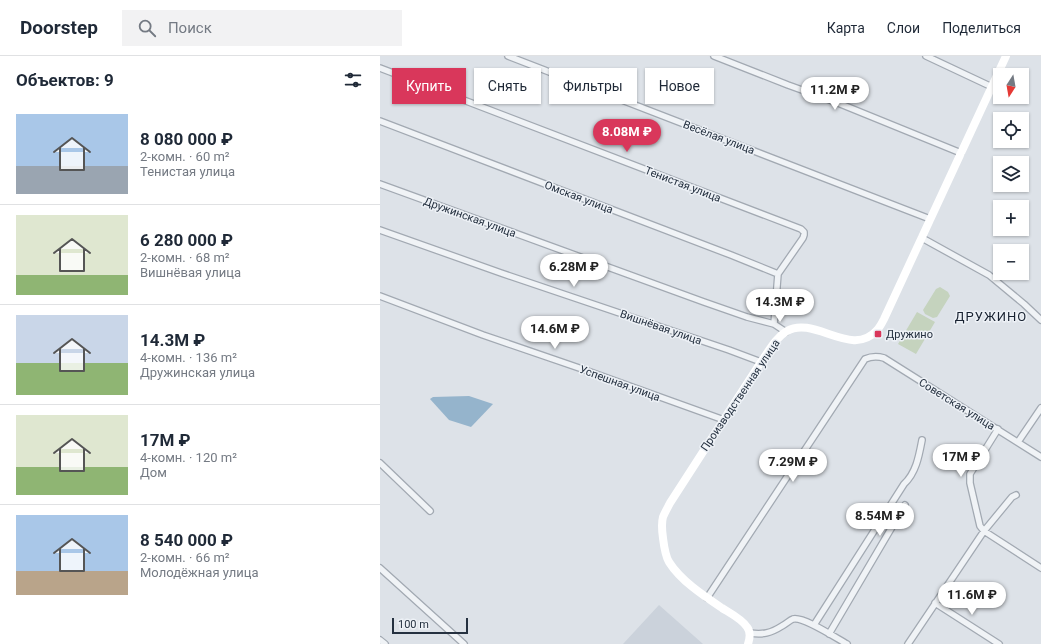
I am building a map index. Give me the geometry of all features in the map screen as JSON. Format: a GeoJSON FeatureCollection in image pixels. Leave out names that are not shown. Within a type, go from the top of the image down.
{"type":"FeatureCollection","features":[{"type":"Feature","properties":{"kind":"street","name":"Весёлая улица"},"geometry":{"type":"LineString","coordinates":[[508,56],[930,219]]}},
{"type":"Feature","properties":{"kind":"street"},"geometry":{"type":"LineString","coordinates":[[714,56],[838,103],[961,153]]}},
{"type":"Feature","properties":{"kind":"street"},"geometry":{"type":"LineString","coordinates":[[926,56],[966,71],[992,87]]}},
{"type":"Feature","properties":{"kind":"street","name":"Производственная улица"},"geometry":{"type":"LineString","coordinates":[[750,633],[748,627],[742,622],[707,598],[683,578],[668,560],[664,548],[662,531],[663,517],[670,503],[775,341],[786,332],[797,328],[808,328],[851,340],[861,340],[877,330],[884,320],[1006,56]]}},
{"type":"Feature","properties":{"kind":"street","name":"Тенистая улица"},"geometry":{"type":"LineString","coordinates":[[380,68],[801,229],[804,232],[804,236],[778,274]]}},
{"type":"Feature","properties":{"kind":"street","name":"Омская улица"},"geometry":{"type":"LineString","coordinates":[[380,121],[778,274]]}},
{"type":"Feature","properties":{"kind":"street","name":"Дружинская улица"},"geometry":{"type":"LineString","coordinates":[[380,184],[704,302],[774,324],[786,332]]}},
{"type":"Feature","properties":{"kind":"street","name":"Вишнёвая улица"},"geometry":{"type":"LineString","coordinates":[[380,230],[761,362]]}},
{"type":"Feature","properties":{"kind":"street"},"geometry":{"type":"LineString","coordinates":[[922,238],[989,275],[1041,320]]}},
{"type":"Feature","properties":{"kind":"street"},"geometry":{"type":"LineString","coordinates":[[774,324],[778,274]]}},
{"type":"Feature","properties":{"kind":"street","name":"Успешная улица"},"geometry":{"type":"LineString","coordinates":[[380,296],[461,328],[585,370],[724,420]]}},
{"type":"Feature","properties":{"kind":"street","name":"Советская улица"},"geometry":{"type":"LineString","coordinates":[[707,598],[868,358],[877,356],[884,358],[1041,457]]}},
{"type":"Feature","properties":{"kind":"street"},"geometry":{"type":"LineString","coordinates":[[1018,442],[1041,408]]}},
{"type":"Feature","properties":{"kind":"street"},"geometry":{"type":"LineString","coordinates":[[998,429],[970,474],[970,483],[978,521],[984,531],[1041,568]]}},
{"type":"Feature","properties":{"kind":"street"},"geometry":{"type":"LineString","coordinates":[[814,625],[908,480],[918,462],[922,440]]}},
{"type":"Feature","properties":{"kind":"street"},"geometry":{"type":"LineString","coordinates":[[380,463],[430,511]]}},
{"type":"Feature","properties":{"kind":"street"},"geometry":{"type":"LineString","coordinates":[[908,644],[984,531],[1012,497],[1016,495]]}},
{"type":"Feature","properties":{"kind":"street"},"geometry":{"type":"LineString","coordinates":[[829,634],[905,505]]}},
{"type":"Feature","properties":{"kind":"street"},"geometry":{"type":"LineString","coordinates":[[380,568],[464,644]]}},
{"type":"Feature","properties":{"kind":"street"},"geometry":{"type":"LineString","coordinates":[[935,603],[999,644]]}},
{"type":"Feature","properties":{"kind":"street"},"geometry":{"type":"LineString","coordinates":[[748,644],[750,633],[768,633],[793,619],[798,619],[814,625],[847,644]]}},
{"type":"Feature","properties":{"kind":"street"},"geometry":{"type":"LineString","coordinates":[[380,640],[385,644]]}},
{"type":"Feature","properties":{"kind":"shaded area"},"geometry":{"type":"Polygon","coordinates":[[[659,605],[703,644],[623,644],[659,605]]]}},
{"type":"Feature","properties":{"kind":"green space"},"geometry":{"type":"Polygon","coordinates":[[[940,287],[948,292],[950,296],[937,317],[933,318],[925,314],[923,310],[936,289],[940,287]]]}},
{"type":"Feature","properties":{"kind":"green space"},"geometry":{"type":"Polygon","coordinates":[[[917,312],[935,322],[916,354],[898,344],[917,312]]]}},
{"type":"Feature","properties":{"kind":"water"},"geometry":{"type":"Polygon","coordinates":[[[469,396],[493,404],[471,427],[449,420],[430,399],[433,397],[469,396]]]}},
{"type":"Feature","properties":{"kind":"place","name":"Дружино"},"geometry":{"type":"Point","coordinates":[878,334]}},
{"type":"Feature","properties":{"kind":"district","name":"ДРУЖИНО"},"geometry":{"type":"Point","coordinates":[991,316]}}]}
